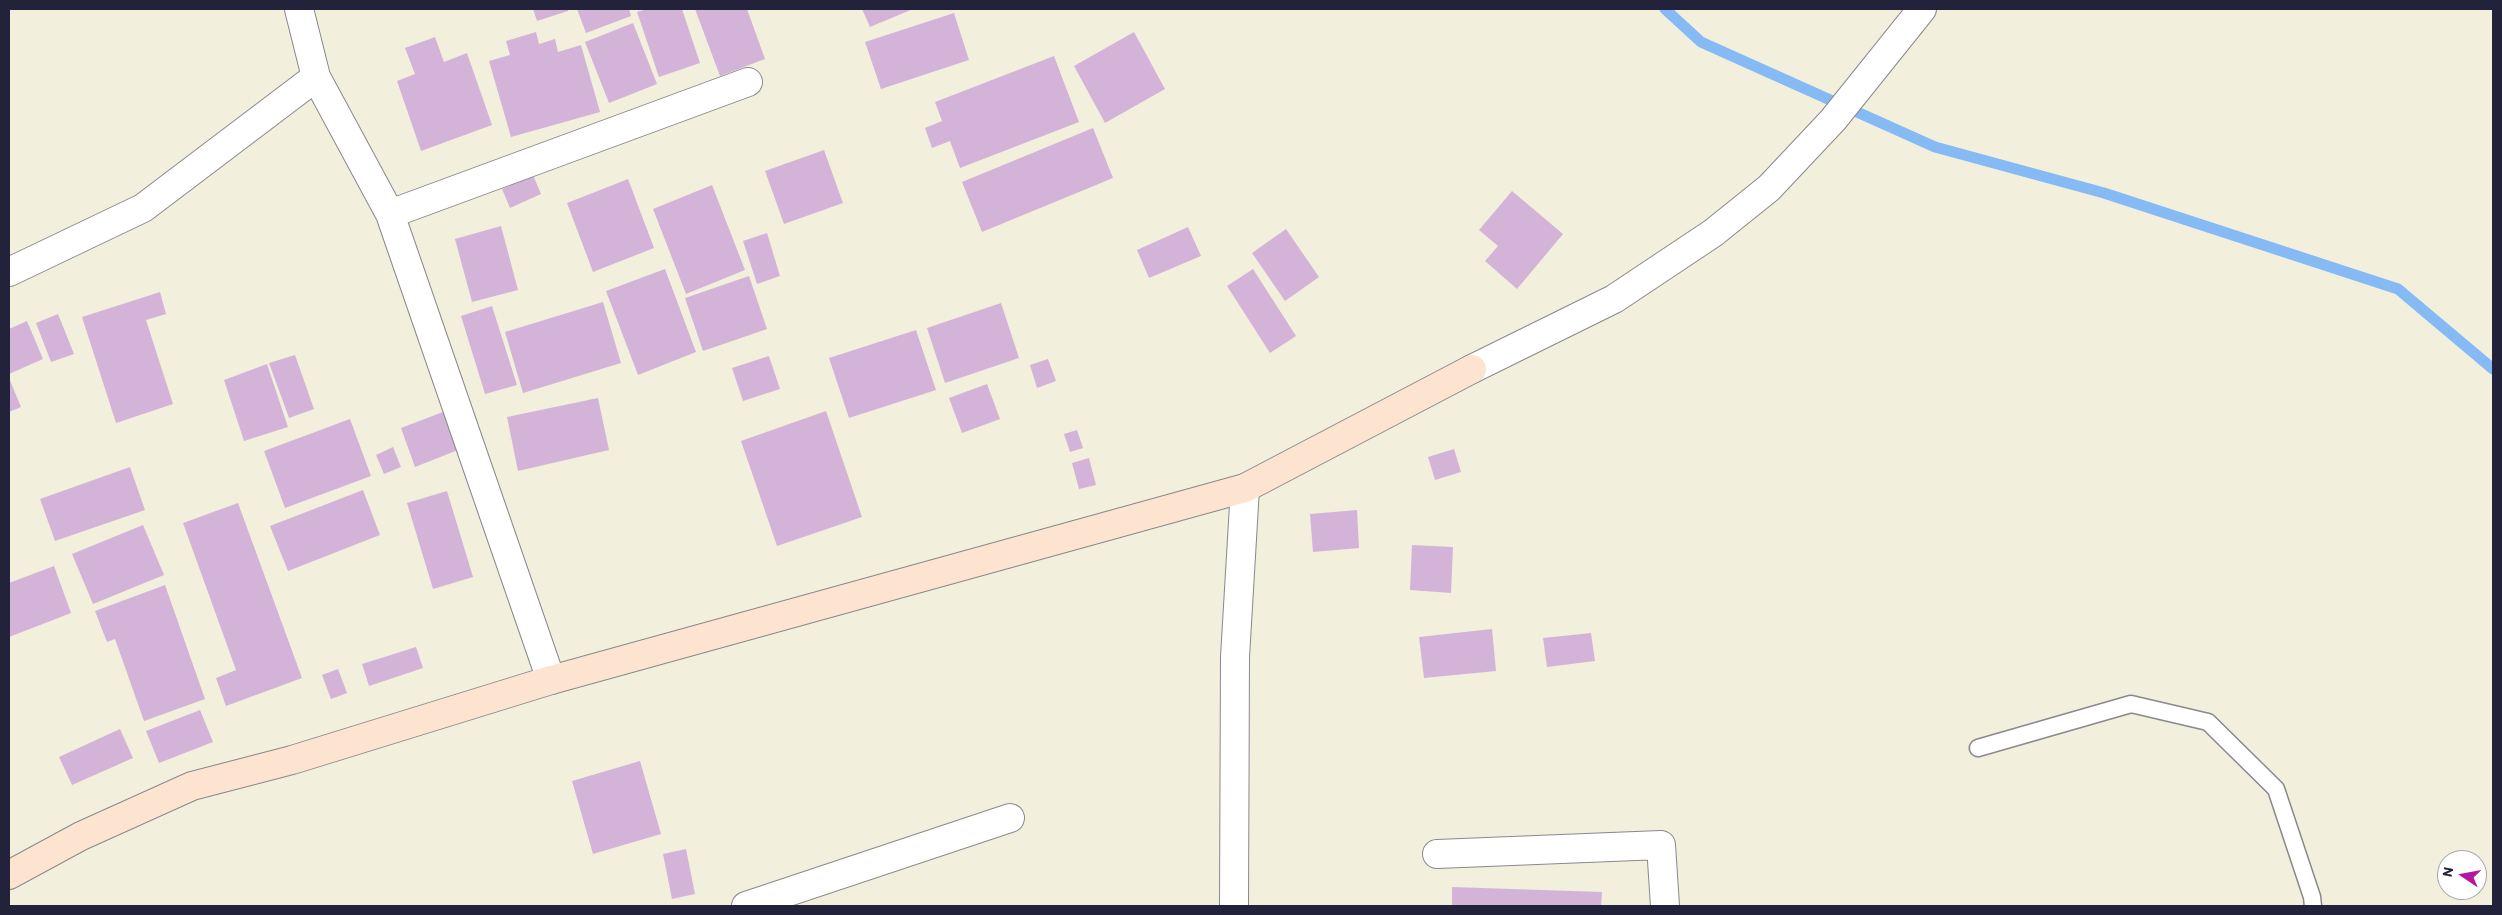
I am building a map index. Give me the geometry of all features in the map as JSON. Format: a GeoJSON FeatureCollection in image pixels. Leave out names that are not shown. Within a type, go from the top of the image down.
{"type":"FeatureCollection","features":[{"type":"Feature","properties":{"kind":"street"},"geometry":{"type":"LineString","coordinates":[[299,9],[316,77],[390,214],[551,680]]}},
{"type":"Feature","properties":{"kind":"street"},"geometry":{"type":"LineString","coordinates":[[9,875],[81,836],[192,786],[292,760],[551,680],[1245,488],[1472,369],[1614,299],[1713,233],[1769,188],[1833,120],[1922,9]]}},
{"type":"Feature","properties":{"kind":"street"},"geometry":{"type":"LineString","coordinates":[[9,272],[143,208],[316,77]]}},
{"type":"Feature","properties":{"kind":"street"},"geometry":{"type":"LineString","coordinates":[[390,214],[748,82]]}},
{"type":"Feature","properties":{"kind":"street"},"geometry":{"type":"LineString","coordinates":[[1234,906],[1236,657],[1245,488]]}},
{"type":"Feature","properties":{"kind":"street"},"geometry":{"type":"LineString","coordinates":[[746,906],[1010,818]]}},
{"type":"Feature","properties":{"kind":"street"},"geometry":{"type":"LineString","coordinates":[[1437,854],[1661,845],[1665,906]]}},
{"type":"Feature","properties":{"kind":"lane"},"geometry":{"type":"LineString","coordinates":[[1978,748],[2131,704],[2208,722],[2276,789],[2312,897],[2313,906]]}},
{"type":"Feature","properties":{"kind":"building"},"geometry":{"type":"Polygon","coordinates":[[[533,9],[568,9],[568,11],[537,21],[533,9]]]}},
{"type":"Feature","properties":{"kind":"building"},"geometry":{"type":"Polygon","coordinates":[[[577,9],[629,9],[631,16],[586,33],[577,9]]]}},
{"type":"Feature","properties":{"kind":"building"},"geometry":{"type":"Polygon","coordinates":[[[647,9],[682,9],[700,63],[659,77],[637,12],[647,9]]]}},
{"type":"Feature","properties":{"kind":"building"},"geometry":{"type":"Polygon","coordinates":[[[695,9],[747,9],[765,59],[720,76],[695,9]]]}},
{"type":"Feature","properties":{"kind":"building"},"geometry":{"type":"Polygon","coordinates":[[[862,9],[913,9],[870,27],[862,9]]]}},
{"type":"Feature","properties":{"kind":"building"},"geometry":{"type":"Polygon","coordinates":[[[954,13],[969,60],[881,89],[865,42],[954,13]]]}},
{"type":"Feature","properties":{"kind":"building"},"geometry":{"type":"Polygon","coordinates":[[[633,23],[657,84],[609,103],[585,42],[633,23]]]}},
{"type":"Feature","properties":{"kind":"building"},"geometry":{"type":"Polygon","coordinates":[[[536,32],[539,44],[555,39],[558,52],[581,45],[600,112],[511,137],[489,61],[510,55],[506,41],[536,32]]]}},
{"type":"Feature","properties":{"kind":"building"},"geometry":{"type":"Polygon","coordinates":[[[1134,32],[1165,89],[1105,123],[1074,66],[1134,32]]]}},
{"type":"Feature","properties":{"kind":"building"},"geometry":{"type":"Polygon","coordinates":[[[435,37],[444,62],[467,53],[492,125],[421,151],[397,81],[415,74],[405,48],[435,37]]]}},
{"type":"Feature","properties":{"kind":"building"},"geometry":{"type":"Polygon","coordinates":[[[1054,56],[1079,122],[960,168],[950,141],[932,148],[925,128],[942,121],[935,102],[1054,56]]]}},
{"type":"Feature","properties":{"kind":"building"},"geometry":{"type":"Polygon","coordinates":[[[1093,128],[1113,178],[982,232],[962,182],[1093,128]]]}},
{"type":"Feature","properties":{"kind":"building"},"geometry":{"type":"Polygon","coordinates":[[[824,150],[843,203],[784,224],[765,171],[824,150]]]}},
{"type":"Feature","properties":{"kind":"building"},"geometry":{"type":"Polygon","coordinates":[[[533,175],[541,194],[510,208],[502,189],[533,175]]]}},
{"type":"Feature","properties":{"kind":"building"},"geometry":{"type":"Polygon","coordinates":[[[628,179],[654,248],[593,272],[567,203],[628,179]]]}},
{"type":"Feature","properties":{"kind":"building"},"geometry":{"type":"Polygon","coordinates":[[[712,185],[745,270],[686,294],[653,209],[712,185]]]}},
{"type":"Feature","properties":{"kind":"building"},"geometry":{"type":"Polygon","coordinates":[[[1512,191],[1563,234],[1517,289],[1485,261],[1498,246],[1479,230],[1512,191]]]}},
{"type":"Feature","properties":{"kind":"building"},"geometry":{"type":"Polygon","coordinates":[[[501,226],[518,290],[472,302],[455,239],[501,226]]]}},
{"type":"Feature","properties":{"kind":"building"},"geometry":{"type":"Polygon","coordinates":[[[1188,227],[1201,256],[1149,278],[1137,250],[1188,227]]]}},
{"type":"Feature","properties":{"kind":"building"},"geometry":{"type":"Polygon","coordinates":[[[1286,229],[1319,277],[1285,301],[1252,253],[1286,229]]]}},
{"type":"Feature","properties":{"kind":"building"},"geometry":{"type":"Polygon","coordinates":[[[767,233],[780,276],[757,284],[743,241],[767,233]]]}},
{"type":"Feature","properties":{"kind":"building"},"geometry":{"type":"Polygon","coordinates":[[[665,269],[696,352],[638,375],[606,291],[665,269]]]}},
{"type":"Feature","properties":{"kind":"building"},"geometry":{"type":"Polygon","coordinates":[[[1253,269],[1296,336],[1270,353],[1227,286],[1253,269]]]}},
{"type":"Feature","properties":{"kind":"building"},"geometry":{"type":"Polygon","coordinates":[[[749,276],[767,329],[703,351],[685,298],[749,276]]]}},
{"type":"Feature","properties":{"kind":"building"},"geometry":{"type":"Polygon","coordinates":[[[160,292],[166,314],[146,320],[173,404],[116,423],[82,317],[160,292]]]}},
{"type":"Feature","properties":{"kind":"building"},"geometry":{"type":"Polygon","coordinates":[[[603,302],[621,363],[523,393],[505,332],[603,302]]]}},
{"type":"Feature","properties":{"kind":"building"},"geometry":{"type":"Polygon","coordinates":[[[1001,303],[1019,358],[945,383],[927,328],[1001,303]]]}},
{"type":"Feature","properties":{"kind":"building"},"geometry":{"type":"Polygon","coordinates":[[[492,306],[517,385],[485,394],[461,316],[492,306]]]}},
{"type":"Feature","properties":{"kind":"building"},"geometry":{"type":"Polygon","coordinates":[[[58,314],[74,354],[51,362],[36,323],[58,314]]]}},
{"type":"Feature","properties":{"kind":"building"},"geometry":{"type":"Polygon","coordinates":[[[27,321],[43,359],[9,374],[9,329],[27,321]]]}},
{"type":"Feature","properties":{"kind":"building"},"geometry":{"type":"Polygon","coordinates":[[[916,330],[936,390],[849,418],[829,358],[916,330]]]}},
{"type":"Feature","properties":{"kind":"building"},"geometry":{"type":"Polygon","coordinates":[[[295,355],[314,409],[289,418],[269,363],[295,355]]]}},
{"type":"Feature","properties":{"kind":"building"},"geometry":{"type":"Polygon","coordinates":[[[769,356],[780,389],[743,401],[732,368],[769,356]]]}},
{"type":"Feature","properties":{"kind":"building"},"geometry":{"type":"Polygon","coordinates":[[[1048,359],[1056,381],[1037,388],[1030,365],[1048,359]]]}},
{"type":"Feature","properties":{"kind":"building"},"geometry":{"type":"Polygon","coordinates":[[[267,364],[288,427],[244,441],[224,380],[267,364]]]}},
{"type":"Feature","properties":{"kind":"building"},"geometry":{"type":"Polygon","coordinates":[[[9,378],[21,407],[9,412],[9,378]]]}},
{"type":"Feature","properties":{"kind":"building"},"geometry":{"type":"Polygon","coordinates":[[[987,384],[1000,419],[962,433],[949,398],[987,384]]]}},
{"type":"Feature","properties":{"kind":"building"},"geometry":{"type":"Polygon","coordinates":[[[598,398],[609,450],[518,471],[507,417],[598,398]]]}},
{"type":"Feature","properties":{"kind":"building"},"geometry":{"type":"Polygon","coordinates":[[[826,411],[862,517],[777,546],[741,441],[826,411]]]}},
{"type":"Feature","properties":{"kind":"building"},"geometry":{"type":"Polygon","coordinates":[[[443,412],[458,450],[415,467],[401,428],[443,412]]]}},
{"type":"Feature","properties":{"kind":"building"},"geometry":{"type":"Polygon","coordinates":[[[350,419],[371,476],[285,508],[264,451],[350,419]]]}},
{"type":"Feature","properties":{"kind":"building"},"geometry":{"type":"Polygon","coordinates":[[[1077,430],[1083,448],[1070,452],[1064,434],[1077,430]]]}},
{"type":"Feature","properties":{"kind":"building"},"geometry":{"type":"Polygon","coordinates":[[[393,447],[401,467],[384,474],[376,455],[393,447]]]}},
{"type":"Feature","properties":{"kind":"building"},"geometry":{"type":"Polygon","coordinates":[[[1454,449],[1461,472],[1435,480],[1428,457],[1454,449]]]}},
{"type":"Feature","properties":{"kind":"building"},"geometry":{"type":"Polygon","coordinates":[[[1089,458],[1096,485],[1079,489],[1072,463],[1089,458]]]}},
{"type":"Feature","properties":{"kind":"building"},"geometry":{"type":"Polygon","coordinates":[[[130,467],[145,510],[55,541],[40,499],[130,467]]]}},
{"type":"Feature","properties":{"kind":"building"},"geometry":{"type":"Polygon","coordinates":[[[363,490],[380,535],[288,571],[270,526],[363,490]]]}},
{"type":"Feature","properties":{"kind":"building"},"geometry":{"type":"Polygon","coordinates":[[[447,491],[473,577],[433,589],[407,503],[447,491]]]}},
{"type":"Feature","properties":{"kind":"building"},"geometry":{"type":"Polygon","coordinates":[[[238,503],[302,678],[226,706],[216,678],[236,670],[183,523],[238,503]]]}},
{"type":"Feature","properties":{"kind":"building"},"geometry":{"type":"Polygon","coordinates":[[[1357,510],[1359,548],[1313,552],[1310,514],[1357,510]]]}},
{"type":"Feature","properties":{"kind":"building"},"geometry":{"type":"Polygon","coordinates":[[[143,525],[164,575],[93,604],[72,554],[143,525]]]}},
{"type":"Feature","properties":{"kind":"building"},"geometry":{"type":"Polygon","coordinates":[[[1412,545],[1453,547],[1451,593],[1410,590],[1412,545]]]}},
{"type":"Feature","properties":{"kind":"building"},"geometry":{"type":"Polygon","coordinates":[[[54,566],[71,613],[9,637],[9,583],[54,566]]]}},
{"type":"Feature","properties":{"kind":"building"},"geometry":{"type":"Polygon","coordinates":[[[165,585],[205,699],[144,721],[115,639],[107,642],[95,611],[165,585]]]}},
{"type":"Feature","properties":{"kind":"building"},"geometry":{"type":"Polygon","coordinates":[[[1492,629],[1496,671],[1424,678],[1419,637],[1492,629]]]}},
{"type":"Feature","properties":{"kind":"building"},"geometry":{"type":"Polygon","coordinates":[[[1591,633],[1595,661],[1547,667],[1543,638],[1591,633]]]}},
{"type":"Feature","properties":{"kind":"building"},"geometry":{"type":"Polygon","coordinates":[[[416,647],[423,668],[369,686],[362,664],[416,647]]]}},
{"type":"Feature","properties":{"kind":"building"},"geometry":{"type":"Polygon","coordinates":[[[338,669],[347,693],[331,699],[322,675],[338,669]]]}},
{"type":"Feature","properties":{"kind":"building"},"geometry":{"type":"Polygon","coordinates":[[[200,710],[213,742],[159,763],[146,731],[200,710]]]}},
{"type":"Feature","properties":{"kind":"building"},"geometry":{"type":"Polygon","coordinates":[[[120,729],[133,758],[72,785],[59,757],[120,729]]]}},
{"type":"Feature","properties":{"kind":"building"},"geometry":{"type":"Polygon","coordinates":[[[640,761],[661,834],[593,854],[572,781],[640,761]]]}},
{"type":"Feature","properties":{"kind":"building"},"geometry":{"type":"Polygon","coordinates":[[[686,849],[695,894],[672,899],[663,854],[686,849]]]}},
{"type":"Feature","properties":{"kind":"building"},"geometry":{"type":"Polygon","coordinates":[[[1452,887],[1602,892],[1601,906],[1452,906],[1452,887]]]}},
{"type":"Feature","properties":{"kind":"waterway"},"geometry":{"type":"LineString","coordinates":[[1665,9],[1701,42],[1935,147],[2104,193],[2398,289],[2493,369]]}}]}
